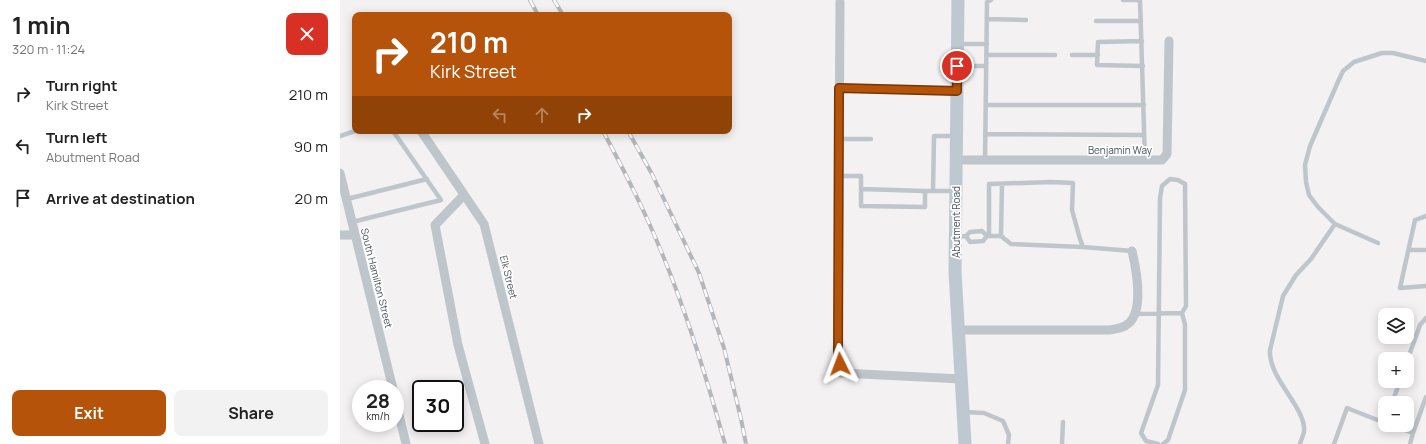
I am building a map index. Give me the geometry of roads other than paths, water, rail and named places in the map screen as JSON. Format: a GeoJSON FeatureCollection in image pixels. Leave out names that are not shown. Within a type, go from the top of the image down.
{"type":"FeatureCollection","features":[{"type":"Feature","properties":{"kind":"main road","name":"Abutment Road"},"geometry":{"type":"LineString","coordinates":[[958,0],[956,191],[961,237],[955,272],[962,379],[964,444]]}},
{"type":"Feature","properties":{"kind":"street"},"geometry":{"type":"LineString","coordinates":[[840,2],[838,139],[838,355],[841,373],[962,379]]}},
{"type":"Feature","properties":{"kind":"street","name":"Benjamin Way"},"geometry":{"type":"LineString","coordinates":[[956,160],[1162,160],[1167,154],[1169,41]]}},
{"type":"Feature","properties":{"kind":"street"},"geometry":{"type":"LineString","coordinates":[[839,88],[957,91]]}},
{"type":"Feature","properties":{"kind":"street","name":"Elk Street"},"geometry":{"type":"LineString","coordinates":[[423,134],[484,224],[539,444]]}},
{"type":"Feature","properties":{"kind":"street","name":"South Hamilton Street"},"geometry":{"type":"LineString","coordinates":[[340,173],[391,380]]}},
{"type":"Feature","properties":{"kind":"street"},"geometry":{"type":"LineString","coordinates":[[464,195],[435,225],[458,345],[485,444]]}},
{"type":"Feature","properties":{"kind":"street"},"geometry":{"type":"LineString","coordinates":[[340,235],[355,235]]}},
{"type":"Feature","properties":{"kind":"street"},"geometry":{"type":"LineString","coordinates":[[958,330],[1109,330],[1124,327],[1130,323],[1135,314],[1137,300],[1137,272],[1132,251]]}},
{"type":"Feature","properties":{"kind":"street"},"geometry":{"type":"LineString","coordinates":[[403,432],[406,444]]}},
{"type":"Feature","properties":{"kind":"lane"},"geometry":{"type":"LineString","coordinates":[[985,160],[987,2],[991,0]]}},
{"type":"Feature","properties":{"kind":"lane"},"geometry":{"type":"LineString","coordinates":[[1123,0],[1140,0],[1145,161]]}},
{"type":"Feature","properties":{"kind":"lane"},"geometry":{"type":"LineString","coordinates":[[987,19],[1026,20]]}},
{"type":"Feature","properties":{"kind":"lane"},"geometry":{"type":"LineString","coordinates":[[1096,21],[1141,21]]}},
{"type":"Feature","properties":{"kind":"lane"},"geometry":{"type":"LineString","coordinates":[[1142,41],[1098,42],[1098,65],[1143,66]]}},
{"type":"Feature","properties":{"kind":"lane"},"geometry":{"type":"LineString","coordinates":[[958,44],[987,44]]}},
{"type":"Feature","properties":{"kind":"lane"},"geometry":{"type":"LineString","coordinates":[[1378,242],[1335,224],[1318,207],[1309,195],[1306,182],[1305,165],[1310,146],[1343,71],[1354,62],[1382,53],[1393,53],[1426,60]]}},
{"type":"Feature","properties":{"kind":"lane"},"geometry":{"type":"LineString","coordinates":[[987,55],[1055,55]]}},
{"type":"Feature","properties":{"kind":"lane"},"geometry":{"type":"LineString","coordinates":[[1072,55],[1098,55]]}},
{"type":"Feature","properties":{"kind":"lane"},"geometry":{"type":"LineString","coordinates":[[957,66],[986,66]]}},
{"type":"Feature","properties":{"kind":"lane"},"geometry":{"type":"LineString","coordinates":[[986,105],[1144,105]]}},
{"type":"Feature","properties":{"kind":"lane"},"geometry":{"type":"LineString","coordinates":[[340,136],[352,132]]}},
{"type":"Feature","properties":{"kind":"lane"},"geometry":{"type":"LineString","coordinates":[[352,222],[441,200],[395,134]]}},
{"type":"Feature","properties":{"kind":"lane"},"geometry":{"type":"LineString","coordinates":[[985,134],[1144,134]]}},
{"type":"Feature","properties":{"kind":"lane"},"geometry":{"type":"LineString","coordinates":[[933,191],[934,136],[957,136]]}},
{"type":"Feature","properties":{"kind":"lane"},"geometry":{"type":"LineString","coordinates":[[838,139],[872,139]]}},
{"type":"Feature","properties":{"kind":"lane"},"geometry":{"type":"LineString","coordinates":[[839,176],[861,176],[860,206],[925,207],[925,191]]}},
{"type":"Feature","properties":{"kind":"lane"},"geometry":{"type":"LineString","coordinates":[[347,199],[427,179]]}},
{"type":"Feature","properties":{"kind":"lane"},"geometry":{"type":"LineString","coordinates":[[1158,444],[1146,441],[1141,433],[1158,385],[1160,314],[1160,198],[1162,186],[1170,179],[1178,180],[1185,184],[1186,306],[1182,313],[1185,325],[1185,390],[1168,440],[1163,444]]}},
{"type":"Feature","properties":{"kind":"lane"},"geometry":{"type":"LineString","coordinates":[[961,237],[970,242],[983,241],[988,236],[989,184],[1073,183],[1072,210],[1083,247]]}},
{"type":"Feature","properties":{"kind":"lane"},"geometry":{"type":"LineString","coordinates":[[1001,236],[1002,184]]}},
{"type":"Feature","properties":{"kind":"lane"},"geometry":{"type":"LineString","coordinates":[[861,190],[956,191]]}},
{"type":"Feature","properties":{"kind":"lane"},"geometry":{"type":"LineString","coordinates":[[1426,216],[1415,220],[1400,288],[1426,286]]}},
{"type":"Feature","properties":{"kind":"lane"},"geometry":{"type":"LineString","coordinates":[[1300,444],[1304,432],[1302,418],[1273,367],[1269,358],[1270,350],[1283,296],[1335,224]]}},
{"type":"Feature","properties":{"kind":"lane"},"geometry":{"type":"LineString","coordinates":[[961,237],[970,232],[982,231],[988,236],[1001,236],[1011,244],[1132,251]]}},
{"type":"Feature","properties":{"kind":"lane"},"geometry":{"type":"LineString","coordinates":[[1409,250],[1426,250]]}},
{"type":"Feature","properties":{"kind":"lane"},"geometry":{"type":"LineString","coordinates":[[1135,314],[1182,313]]}},
{"type":"Feature","properties":{"kind":"lane"},"geometry":{"type":"LineString","coordinates":[[1410,352],[1420,325],[1426,318]]}},
{"type":"Feature","properties":{"kind":"lane"},"geometry":{"type":"LineString","coordinates":[[1410,444],[1426,397]]}},
{"type":"Feature","properties":{"kind":"lane"},"geometry":{"type":"LineString","coordinates":[[1334,444],[1347,408],[1378,420]]}},
{"type":"Feature","properties":{"kind":"lane"},"geometry":{"type":"LineString","coordinates":[[963,412],[984,414],[1003,421],[1009,435],[1008,444]]}},
{"type":"Feature","properties":{"kind":"lane"},"geometry":{"type":"LineString","coordinates":[[1062,444],[1063,422]]}},
{"type":"Feature","properties":{"kind":"railway"},"geometry":{"type":"LineString","coordinates":[[530,0],[536,12]]}},
{"type":"Feature","properties":{"kind":"railway"},"geometry":{"type":"LineString","coordinates":[[554,0],[561,12]]}},
{"type":"Feature","properties":{"kind":"railway"},"geometry":{"type":"LineString","coordinates":[[605,134],[644,211],[682,304],[725,444]]}},
{"type":"Feature","properties":{"kind":"railway"},"geometry":{"type":"LineString","coordinates":[[630,134],[652,174],[699,273],[724,348],[746,444]]}}]}
